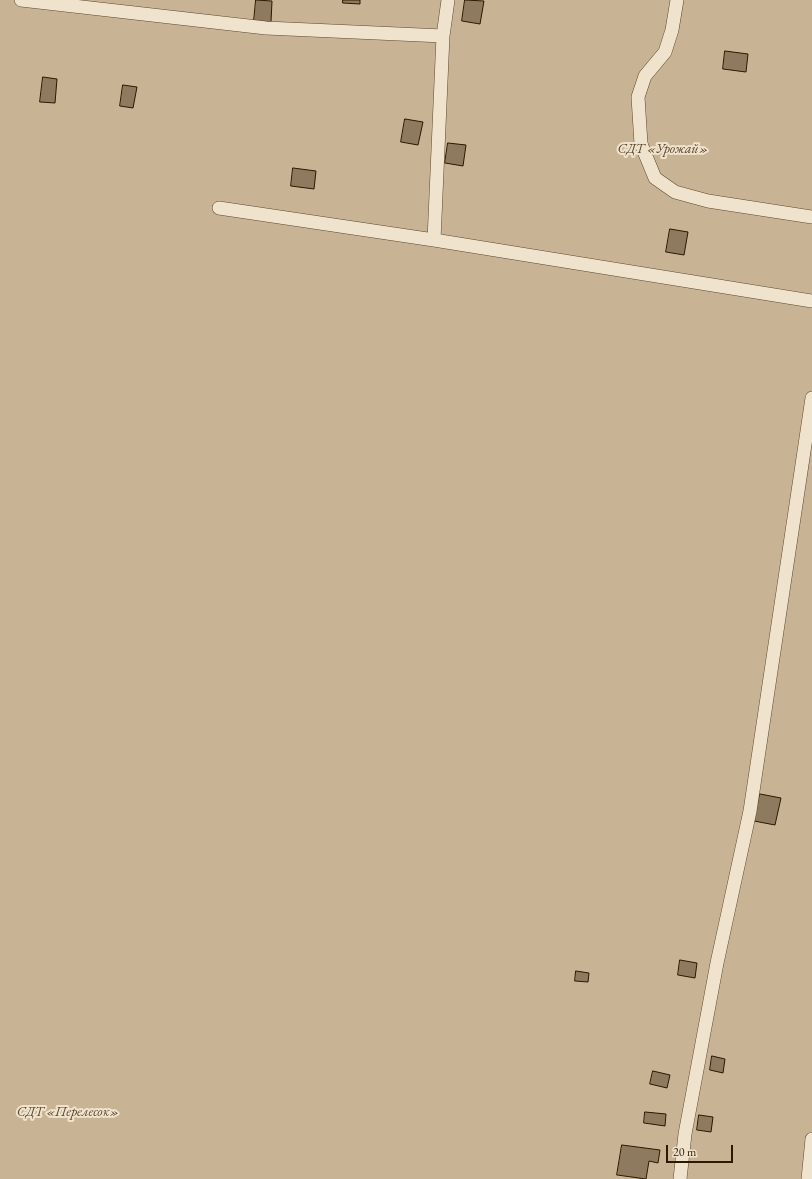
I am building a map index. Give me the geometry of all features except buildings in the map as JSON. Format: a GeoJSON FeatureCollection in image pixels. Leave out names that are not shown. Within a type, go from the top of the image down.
{"type":"FeatureCollection","features":[{"type":"Feature","properties":{"kind":"lane"},"geometry":{"type":"LineString","coordinates":[[20,0],[266,28],[443,36]]}},
{"type":"Feature","properties":{"kind":"lane"},"geometry":{"type":"LineString","coordinates":[[434,240],[443,36],[448,0]]}},
{"type":"Feature","properties":{"kind":"lane"},"geometry":{"type":"LineString","coordinates":[[678,0],[672,30],[665,52],[645,76],[638,97],[641,144],[655,178],[675,192],[708,201],[812,217]]}},
{"type":"Feature","properties":{"kind":"lane"},"geometry":{"type":"LineString","coordinates":[[219,208],[434,240],[812,301]]}},
{"type":"Feature","properties":{"kind":"lane"},"geometry":{"type":"LineString","coordinates":[[680,1179],[685,1134],[717,963],[750,811],[812,398]]}},
{"type":"Feature","properties":{"kind":"lane"},"geometry":{"type":"LineString","coordinates":[[808,1179],[812,1139]]}},
{"type":"Feature","properties":{"kind":"green space"},"geometry":{"type":"Polygon","coordinates":[[[0,0],[812,0],[812,1179],[0,1179],[0,0]]]}},
{"type":"Feature","properties":{"kind":"park label","name":"СДТ «Урожай»"},"geometry":{"type":"Point","coordinates":[663,149]}},
{"type":"Feature","properties":{"kind":"park label","name":"СДТ «Перелесок»"},"geometry":{"type":"Point","coordinates":[68,1112]}}]}
